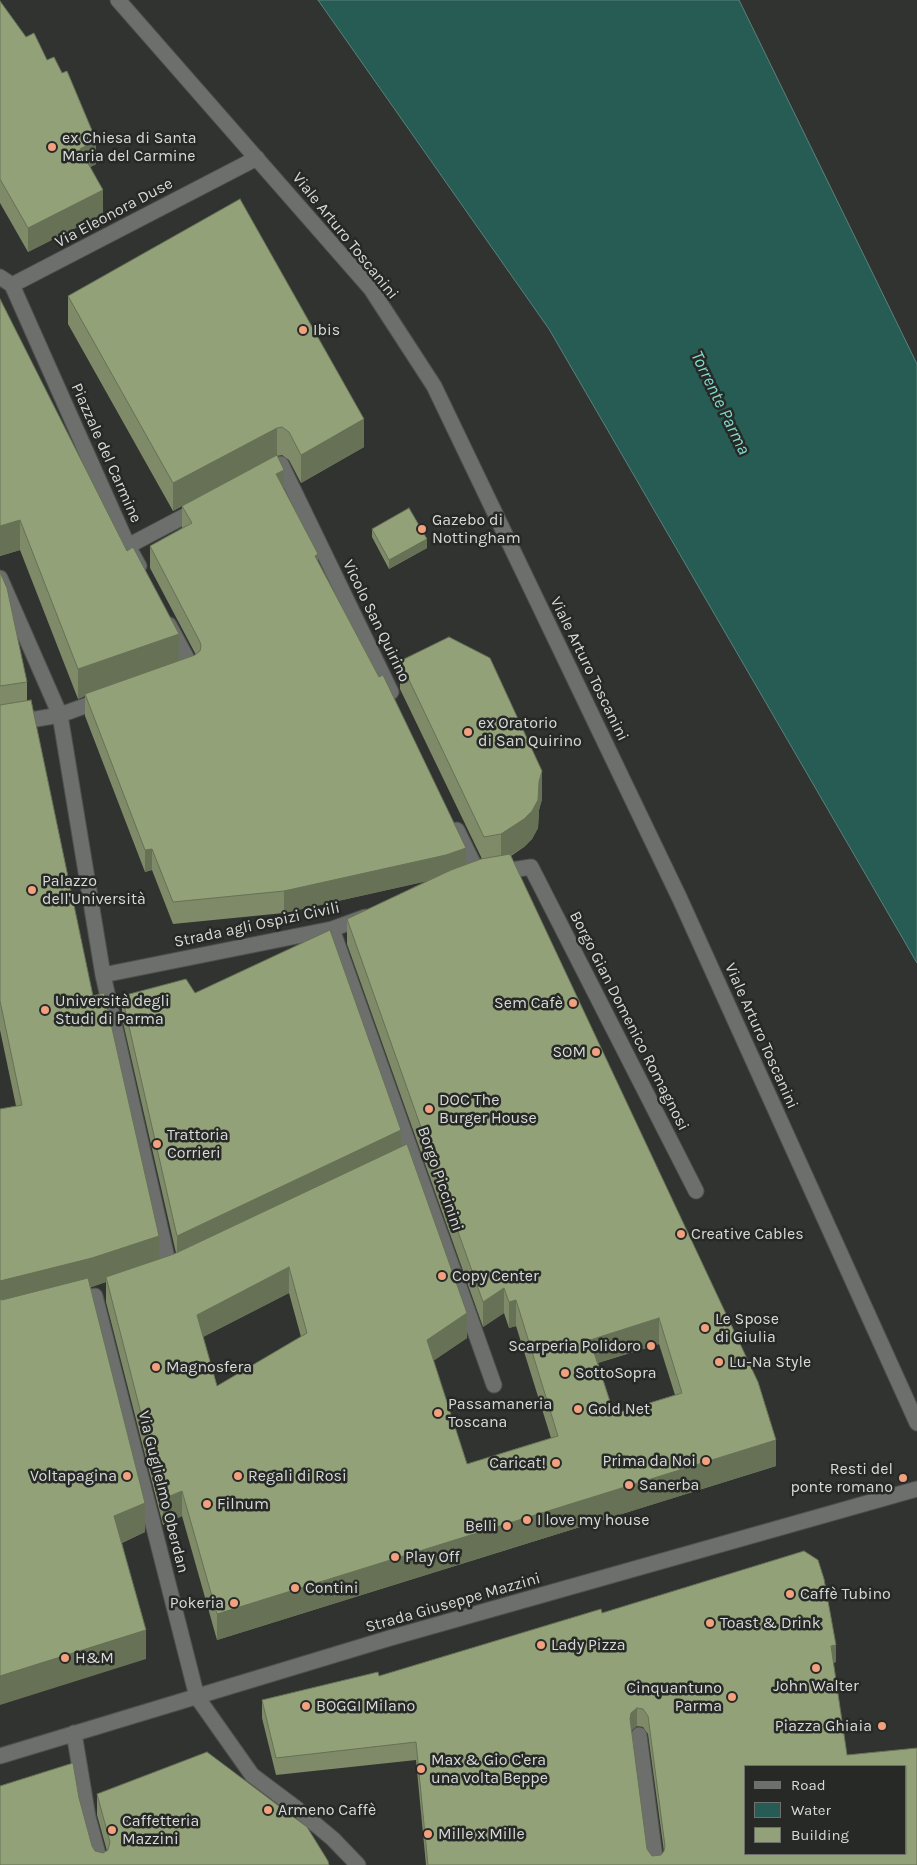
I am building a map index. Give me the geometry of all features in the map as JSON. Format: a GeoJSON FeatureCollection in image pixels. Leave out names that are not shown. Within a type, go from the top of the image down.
{"type":"FeatureCollection","features":[{"type":"Feature","properties":{"kind":"street","name":"Viale Arturo Toscanini"},"geometry":{"type":"LineString","coordinates":[[118,0],[370,289],[434,386],[680,899],[917,1423]]}},
{"type":"Feature","properties":{"kind":"street","name":"Via Eleonora Duse"},"geometry":{"type":"LineString","coordinates":[[6,281],[257,158]]}},
{"type":"Feature","properties":{"kind":"street","name":"Piazzale del Carmine"},"geometry":{"type":"LineString","coordinates":[[6,281],[128,546],[213,500]]}},
{"type":"Feature","properties":{"kind":"street","name":"Vicolo San Quirino"},"geometry":{"type":"LineString","coordinates":[[255,478],[281,464],[397,705]]}},
{"type":"Feature","properties":{"kind":"street"},"geometry":{"type":"LineString","coordinates":[[128,546],[146,581]]}},
{"type":"Feature","properties":{"kind":"street"},"geometry":{"type":"LineString","coordinates":[[0,578],[60,715],[103,975],[165,1273],[188,1262]]}},
{"type":"Feature","properties":{"kind":"street"},"geometry":{"type":"LineString","coordinates":[[165,616],[192,668],[174,674]]}},
{"type":"Feature","properties":{"kind":"street"},"geometry":{"type":"LineString","coordinates":[[0,725],[60,715],[121,693]]}},
{"type":"Feature","properties":{"kind":"street","name":"Borgo Gian Domenico Romagnosi"},"geometry":{"type":"LineString","coordinates":[[453,821],[474,876],[531,867],[696,1191]]}},
{"type":"Feature","properties":{"kind":"street","name":"Strada agli Ospizi Civili"},"geometry":{"type":"LineString","coordinates":[[103,975],[332,929],[378,912]]}},
{"type":"Feature","properties":{"kind":"street","name":"Borgo Piccinini"},"geometry":{"type":"LineString","coordinates":[[332,929],[494,1385]]}},
{"type":"Feature","properties":{"kind":"street"},"geometry":{"type":"LineString","coordinates":[[396,1164],[414,1156]]}},
{"type":"Feature","properties":{"kind":"street","name":"Via Guglielmo Oberdan"},"geometry":{"type":"LineString","coordinates":[[76,1300],[100,1294],[197,1697]]}},
{"type":"Feature","properties":{"kind":"street","name":"Strada Giuseppe Mazzini"},"geometry":{"type":"LineString","coordinates":[[0,1756],[400,1636],[917,1489]]}},
{"type":"Feature","properties":{"kind":"street"},"geometry":{"type":"LineString","coordinates":[[197,1697],[252,1775],[318,1826],[358,1865]]}},
{"type":"Feature","properties":{"kind":"street"},"geometry":{"type":"LineString","coordinates":[[74,1734],[88,1817],[101,1865]]}},
{"type":"Feature","properties":{"kind":"street"},"geometry":{"type":"LineString","coordinates":[[640,1741],[656,1865]]}},
{"type":"Feature","properties":{"kind":"water","name":"Torrente Parma"},"geometry":{"type":"Polygon","coordinates":[[[318,0],[739,0],[917,364],[917,963],[549,329],[318,0]]]}},
{"type":"Feature","properties":{"kind":"building","name":"ex Chiesa di Santa Maria del Carmine"},"geometry":{"type":"Polygon","coordinates":[[[0,1],[26,37],[34,33],[47,60],[54,57],[62,73],[67,71],[96,140],[80,149],[103,190],[28,228],[0,179],[0,1]]]}},
{"type":"Feature","properties":{"kind":"building"},"geometry":{"type":"Polygon","coordinates":[[[240,199],[364,419],[301,455],[289,432],[282,427],[277,428],[173,483],[68,296],[240,199]]]}},
{"type":"Feature","properties":{"kind":"building"},"geometry":{"type":"Polygon","coordinates":[[[0,299],[127,551],[133,547],[179,634],[78,669],[20,520],[0,526],[0,299]]]}},
{"type":"Feature","properties":{"kind":"building"},"geometry":{"type":"Polygon","coordinates":[[[277,455],[284,470],[276,474],[318,554],[315,556],[379,677],[383,675],[466,848],[446,855],[284,891],[173,902],[152,849],[145,850],[85,694],[195,655],[200,651],[200,642],[150,546],[192,523],[182,506],[277,455]]]}},
{"type":"Feature","properties":{"kind":"building"},"geometry":{"type":"Polygon","coordinates":[[[409,508],[427,539],[389,560],[372,529],[409,508]]]}},
{"type":"Feature","properties":{"kind":"building"},"geometry":{"type":"Polygon","coordinates":[[[0,572],[7,588],[27,682],[0,686],[0,572]]]}},
{"type":"Feature","properties":{"kind":"building","name":"ex Oratorio di San Quirino"},"geometry":{"type":"Polygon","coordinates":[[[449,637],[490,658],[542,771],[538,800],[532,811],[524,819],[501,834],[484,837],[400,661],[449,637]]]}},
{"type":"Feature","properties":{"kind":"building","name":"Università degli Studi di Parma"},"geometry":{"type":"Polygon","coordinates":[[[31,700],[93,996],[104,993],[159,1236],[92,1258],[0,1281],[0,1109],[22,1105],[0,1001],[0,705],[31,700]]]}},
{"type":"Feature","properties":{"kind":"building"},"geometry":{"type":"Polygon","coordinates":[[[510,854],[758,1382],[776,1440],[217,1614],[182,1491],[163,1499],[106,1277],[174,1254],[407,1144],[467,1313],[427,1340],[467,1464],[558,1436],[516,1300],[509,1302],[504,1288],[483,1302],[347,919],[451,870],[481,859],[510,854]],[[289,1267],[197,1315],[217,1386],[307,1333],[289,1267]],[[659,1318],[590,1340],[614,1414],[682,1393],[659,1318]]]}},
{"type":"Feature","properties":{"kind":"building"},"geometry":{"type":"Polygon","coordinates":[[[330,930],[401,1130],[177,1236],[122,996],[186,979],[195,993],[330,930]]]}},
{"type":"Feature","properties":{"kind":"building"},"geometry":{"type":"Polygon","coordinates":[[[88,1278],[145,1503],[114,1516],[146,1630],[0,1676],[0,1299],[88,1278]]]}},
{"type":"Feature","properties":{"kind":"building"},"geometry":{"type":"Polygon","coordinates":[[[804,1551],[818,1560],[824,1579],[836,1645],[831,1646],[847,1755],[917,1748],[917,1865],[428,1865],[416,1742],[276,1758],[262,1700],[378,1672],[379,1676],[601,1609],[602,1613],[804,1551]],[[637,1708],[631,1713],[630,1719],[647,1849],[652,1856],[661,1855],[665,1846],[648,1716],[643,1709],[637,1708]]]}},
{"type":"Feature","properties":{"kind":"building"},"geometry":{"type":"Polygon","coordinates":[[[207,1752],[307,1827],[329,1865],[0,1865],[0,1786],[73,1763],[79,1798],[92,1846],[95,1851],[103,1853],[108,1850],[110,1842],[97,1794],[207,1752]]]}},
{"type":"Feature","properties":{"kind":"place","name":"ex Chiesa di Santa Maria del Carmine"},"geometry":{"type":"Point","coordinates":[52,147]}},
{"type":"Feature","properties":{"kind":"place","name":"Ibis"},"geometry":{"type":"Point","coordinates":[303,330]}},
{"type":"Feature","properties":{"kind":"place","name":"Gazebo di Nottingham"},"geometry":{"type":"Point","coordinates":[422,529]}},
{"type":"Feature","properties":{"kind":"place","name":"ex Oratorio di San Quirino"},"geometry":{"type":"Point","coordinates":[468,732]}},
{"type":"Feature","properties":{"kind":"place","name":"Palazzo dell'Università"},"geometry":{"type":"Point","coordinates":[32,890]}},
{"type":"Feature","properties":{"kind":"place","name":"Sem Cafè"},"geometry":{"type":"Point","coordinates":[573,1003]}},
{"type":"Feature","properties":{"kind":"place","name":"Università degli Studi di Parma"},"geometry":{"type":"Point","coordinates":[45,1010]}},
{"type":"Feature","properties":{"kind":"place","name":"SOM"},"geometry":{"type":"Point","coordinates":[596,1052]}},
{"type":"Feature","properties":{"kind":"place","name":"DOC The Burger House"},"geometry":{"type":"Point","coordinates":[429,1109]}},
{"type":"Feature","properties":{"kind":"place","name":"Trattoria Corrieri"},"geometry":{"type":"Point","coordinates":[157,1144]}},
{"type":"Feature","properties":{"kind":"place","name":"Creative Cables"},"geometry":{"type":"Point","coordinates":[681,1234]}},
{"type":"Feature","properties":{"kind":"place","name":"Copy Center"},"geometry":{"type":"Point","coordinates":[442,1276]}},
{"type":"Feature","properties":{"kind":"place","name":"Le Spose di Giulia"},"geometry":{"type":"Point","coordinates":[705,1328]}},
{"type":"Feature","properties":{"kind":"place","name":"Scarperia Polidoro"},"geometry":{"type":"Point","coordinates":[651,1346]}},
{"type":"Feature","properties":{"kind":"place","name":"Lu-Na Style"},"geometry":{"type":"Point","coordinates":[719,1362]}},
{"type":"Feature","properties":{"kind":"place","name":"Magnosfera"},"geometry":{"type":"Point","coordinates":[156,1367]}},
{"type":"Feature","properties":{"kind":"place","name":"SottoSopra"},"geometry":{"type":"Point","coordinates":[565,1373]}},
{"type":"Feature","properties":{"kind":"place","name":"Gold Net"},"geometry":{"type":"Point","coordinates":[578,1409]}},
{"type":"Feature","properties":{"kind":"place","name":"Passamaneria Toscana"},"geometry":{"type":"Point","coordinates":[438,1413]}},
{"type":"Feature","properties":{"kind":"place","name":"Prima da Noi"},"geometry":{"type":"Point","coordinates":[706,1461]}},
{"type":"Feature","properties":{"kind":"place","name":"Caricat!"},"geometry":{"type":"Point","coordinates":[556,1463]}},
{"type":"Feature","properties":{"kind":"place","name":"Voltapagina"},"geometry":{"type":"Point","coordinates":[127,1476]}},
{"type":"Feature","properties":{"kind":"place","name":"Regali di Rosi"},"geometry":{"type":"Point","coordinates":[238,1476]}},
{"type":"Feature","properties":{"kind":"place","name":"Resti del ponte romano"},"geometry":{"type":"Point","coordinates":[903,1478]}},
{"type":"Feature","properties":{"kind":"place","name":"Sanerba"},"geometry":{"type":"Point","coordinates":[629,1485]}},
{"type":"Feature","properties":{"kind":"place","name":"Filnum"},"geometry":{"type":"Point","coordinates":[207,1504]}},
{"type":"Feature","properties":{"kind":"place","name":"I love my house"},"geometry":{"type":"Point","coordinates":[527,1520]}},
{"type":"Feature","properties":{"kind":"place","name":"Belli"},"geometry":{"type":"Point","coordinates":[507,1526]}},
{"type":"Feature","properties":{"kind":"place","name":"Play Off"},"geometry":{"type":"Point","coordinates":[395,1557]}},
{"type":"Feature","properties":{"kind":"place","name":"Contini"},"geometry":{"type":"Point","coordinates":[295,1588]}},
{"type":"Feature","properties":{"kind":"place","name":"Caffè Tubino"},"geometry":{"type":"Point","coordinates":[790,1594]}},
{"type":"Feature","properties":{"kind":"place","name":"Pokeria"},"geometry":{"type":"Point","coordinates":[234,1603]}},
{"type":"Feature","properties":{"kind":"place","name":"Toast & Drink"},"geometry":{"type":"Point","coordinates":[710,1623]}},
{"type":"Feature","properties":{"kind":"place","name":"Lady Pizza"},"geometry":{"type":"Point","coordinates":[541,1645]}},
{"type":"Feature","properties":{"kind":"place","name":"H&M"},"geometry":{"type":"Point","coordinates":[65,1658]}},
{"type":"Feature","properties":{"kind":"place","name":"John Walter"},"geometry":{"type":"Point","coordinates":[816,1668]}},
{"type":"Feature","properties":{"kind":"place","name":"Cinquantuno Parma"},"geometry":{"type":"Point","coordinates":[732,1697]}},
{"type":"Feature","properties":{"kind":"place","name":"BOGGI Milano"},"geometry":{"type":"Point","coordinates":[306,1706]}},
{"type":"Feature","properties":{"kind":"place","name":"Piazza Ghiaia"},"geometry":{"type":"Point","coordinates":[882,1726]}},
{"type":"Feature","properties":{"kind":"place","name":"Max & Gio C'era una volta Beppe"},"geometry":{"type":"Point","coordinates":[421,1769]}},
{"type":"Feature","properties":{"kind":"place","name":"Armeno Caffè"},"geometry":{"type":"Point","coordinates":[268,1810]}},
{"type":"Feature","properties":{"kind":"place","name":"Caffetteria Mazzini"},"geometry":{"type":"Point","coordinates":[112,1830]}},
{"type":"Feature","properties":{"kind":"place","name":"Mille x Mille"},"geometry":{"type":"Point","coordinates":[428,1834]}}]}
